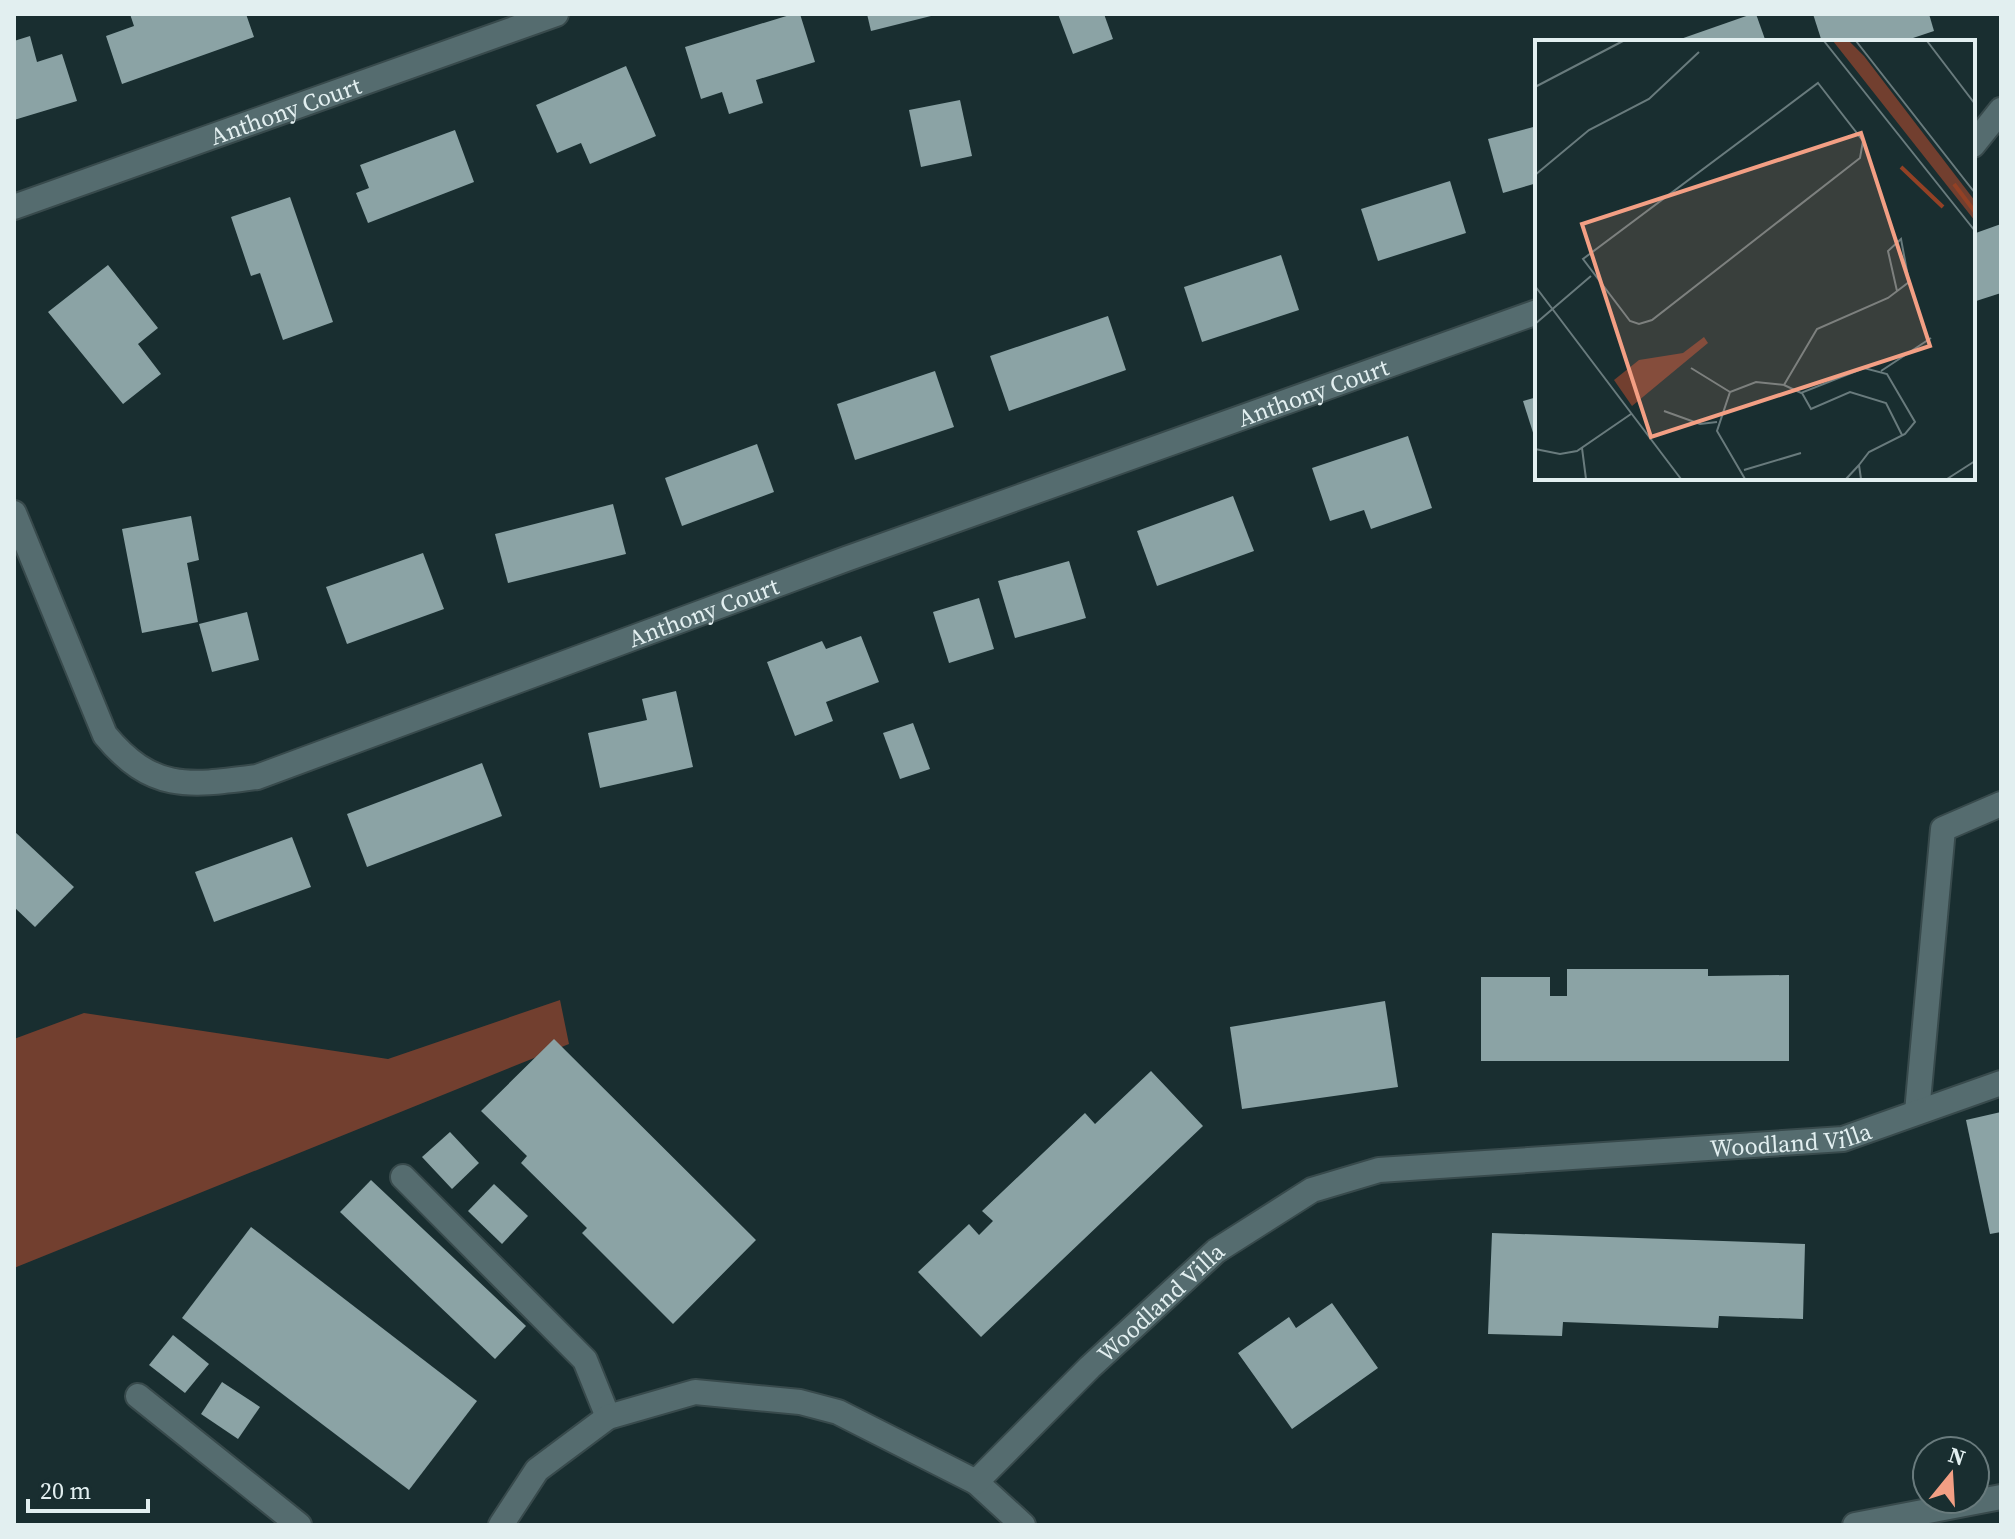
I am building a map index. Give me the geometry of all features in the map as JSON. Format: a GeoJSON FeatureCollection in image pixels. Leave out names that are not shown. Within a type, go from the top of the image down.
{"type":"FeatureCollection","features":[{"type":"Feature","properties":{"kind":"street","name":"Anthony Court"},"geometry":{"type":"LineString","coordinates":[[14,207],[556,14]]}},
{"type":"Feature","properties":{"kind":"street"},"geometry":{"type":"LineString","coordinates":[[1975,142],[2001,110]]}},
{"type":"Feature","properties":{"kind":"street","name":"Anthony Court"},"geometry":{"type":"LineString","coordinates":[[14,513],[105,735],[124,758],[160,780],[191,786],[257,777],[846,559],[1535,313]]}},
{"type":"Feature","properties":{"kind":"street"},"geometry":{"type":"LineString","coordinates":[[1917,1112],[1943,829],[2001,804]]}},
{"type":"Feature","properties":{"kind":"street","name":"Woodland Villa"},"geometry":{"type":"LineString","coordinates":[[976,1482],[1090,1367],[1216,1251],[1312,1190],[1379,1170],[1843,1139],[2001,1083]]}},
{"type":"Feature","properties":{"kind":"street"},"geometry":{"type":"LineString","coordinates":[[403,1177],[585,1360],[608,1417]]}},
{"type":"Feature","properties":{"kind":"street"},"geometry":{"type":"LineString","coordinates":[[501,1525],[537,1470],[608,1417],[695,1392],[800,1402],[838,1412],[877,1428],[976,1482],[1023,1525]]}},
{"type":"Feature","properties":{"kind":"street"},"geometry":{"type":"LineString","coordinates":[[138,1396],[299,1525]]}},
{"type":"Feature","properties":{"kind":"street"},"geometry":{"type":"LineString","coordinates":[[1855,1525],[2001,1497]]}},
{"type":"Feature","properties":{"kind":"shaded area"},"geometry":{"type":"Polygon","coordinates":[[[560,1000],[569,1044],[14,1268],[14,1039],[84,1013],[388,1059],[560,1000]]]}},
{"type":"Feature","properties":{"kind":"building"},"geometry":{"type":"Polygon","coordinates":[[[130,14],[246,14],[254,37],[122,84],[106,36],[134,26],[130,14]]]}},
{"type":"Feature","properties":{"kind":"building"},"geometry":{"type":"Polygon","coordinates":[[[800,14],[815,62],[756,80],[763,103],[729,114],[722,92],[701,99],[685,47],[800,14]]]}},
{"type":"Feature","properties":{"kind":"building"},"geometry":{"type":"Polygon","coordinates":[[[867,14],[935,14],[935,15],[871,31],[867,14]]]}},
{"type":"Feature","properties":{"kind":"building"},"geometry":{"type":"Polygon","coordinates":[[[1058,14],[1104,14],[1113,39],[1073,54],[1058,14]]]}},
{"type":"Feature","properties":{"kind":"building"},"geometry":{"type":"Polygon","coordinates":[[[1756,14],[1765,40],[1678,40],[1756,14]]]}},
{"type":"Feature","properties":{"kind":"building"},"geometry":{"type":"Polygon","coordinates":[[[1813,14],[1929,14],[1934,31],[1907,40],[1821,40],[1813,14]]]}},
{"type":"Feature","properties":{"kind":"building"},"geometry":{"type":"Polygon","coordinates":[[[30,36],[37,62],[62,54],[77,101],[14,120],[14,41],[30,36]]]}},
{"type":"Feature","properties":{"kind":"building"},"geometry":{"type":"Polygon","coordinates":[[[626,66],[656,136],[590,164],[581,143],[557,153],[536,105],[626,66]]]}},
{"type":"Feature","properties":{"kind":"building"},"geometry":{"type":"Polygon","coordinates":[[[960,100],[972,156],[921,167],[909,110],[960,100]]]}},
{"type":"Feature","properties":{"kind":"building"},"geometry":{"type":"Polygon","coordinates":[[[1535,127],[1535,184],[1503,193],[1488,139],[1535,127]]]}},
{"type":"Feature","properties":{"kind":"building"},"geometry":{"type":"Polygon","coordinates":[[[455,130],[474,182],[368,223],[356,193],[369,188],[360,165],[455,130]]]}},
{"type":"Feature","properties":{"kind":"building"},"geometry":{"type":"Polygon","coordinates":[[[1450,181],[1466,233],[1378,261],[1361,209],[1450,181]]]}},
{"type":"Feature","properties":{"kind":"building"},"geometry":{"type":"Polygon","coordinates":[[[290,197],[333,322],[283,340],[260,273],[251,276],[231,217],[290,197]]]}},
{"type":"Feature","properties":{"kind":"building"},"geometry":{"type":"Polygon","coordinates":[[[2001,224],[2001,293],[1975,301],[1975,233],[2001,224]]]}},
{"type":"Feature","properties":{"kind":"building"},"geometry":{"type":"Polygon","coordinates":[[[1281,255],[1299,310],[1202,342],[1184,287],[1281,255]]]}},
{"type":"Feature","properties":{"kind":"building"},"geometry":{"type":"Polygon","coordinates":[[[108,265],[158,328],[138,344],[161,374],[123,404],[48,312],[108,265]]]}},
{"type":"Feature","properties":{"kind":"building"},"geometry":{"type":"Polygon","coordinates":[[[1108,316],[1126,370],[1009,411],[990,356],[1108,316]]]}},
{"type":"Feature","properties":{"kind":"building"},"geometry":{"type":"Polygon","coordinates":[[[935,371],[954,427],[855,460],[837,404],[935,371]]]}},
{"type":"Feature","properties":{"kind":"building"},"geometry":{"type":"Polygon","coordinates":[[[1535,398],[1535,439],[1523,401],[1535,398]]]}},
{"type":"Feature","properties":{"kind":"building"},"geometry":{"type":"Polygon","coordinates":[[[1408,436],[1432,508],[1371,529],[1364,510],[1330,521],[1312,468],[1408,436]]]}},
{"type":"Feature","properties":{"kind":"building"},"geometry":{"type":"Polygon","coordinates":[[[757,444],[774,492],[682,526],[665,478],[757,444]]]}},
{"type":"Feature","properties":{"kind":"building"},"geometry":{"type":"Polygon","coordinates":[[[1233,496],[1254,551],[1157,586],[1137,531],[1233,496]]]}},
{"type":"Feature","properties":{"kind":"building"},"geometry":{"type":"Polygon","coordinates":[[[613,504],[626,554],[508,583],[495,534],[613,504]]]}},
{"type":"Feature","properties":{"kind":"building"},"geometry":{"type":"Polygon","coordinates":[[[191,516],[199,560],[187,563],[198,622],[142,633],[122,529],[191,516]]]}},
{"type":"Feature","properties":{"kind":"building"},"geometry":{"type":"Polygon","coordinates":[[[423,553],[444,609],[347,644],[326,587],[423,553]]]}},
{"type":"Feature","properties":{"kind":"building"},"geometry":{"type":"Polygon","coordinates":[[[1069,561],[1086,618],[1015,638],[998,581],[1069,561]]]}},
{"type":"Feature","properties":{"kind":"building"},"geometry":{"type":"Polygon","coordinates":[[[979,598],[994,649],[949,663],[933,612],[979,598]]]}},
{"type":"Feature","properties":{"kind":"building"},"geometry":{"type":"Polygon","coordinates":[[[247,612],[259,660],[212,672],[199,624],[247,612]]]}},
{"type":"Feature","properties":{"kind":"building"},"geometry":{"type":"Polygon","coordinates":[[[861,636],[879,682],[826,702],[833,721],[795,736],[767,662],[822,641],[826,649],[861,636]]]}},
{"type":"Feature","properties":{"kind":"building"},"geometry":{"type":"Polygon","coordinates":[[[676,691],[693,767],[600,788],[588,733],[647,720],[642,699],[676,691]]]}},
{"type":"Feature","properties":{"kind":"building"},"geometry":{"type":"Polygon","coordinates":[[[913,723],[930,769],[900,779],[883,733],[913,723]]]}},
{"type":"Feature","properties":{"kind":"building"},"geometry":{"type":"Polygon","coordinates":[[[482,763],[502,816],[367,867],[347,814],[482,763]]]}},
{"type":"Feature","properties":{"kind":"building"},"geometry":{"type":"Polygon","coordinates":[[[14,831],[74,887],[35,927],[14,907],[14,831]]]}},
{"type":"Feature","properties":{"kind":"building"},"geometry":{"type":"Polygon","coordinates":[[[292,837],[311,887],[214,922],[195,872],[292,837]]]}},
{"type":"Feature","properties":{"kind":"building"},"geometry":{"type":"Polygon","coordinates":[[[1567,969],[1708,969],[1708,976],[1789,975],[1789,1061],[1481,1061],[1481,977],[1550,977],[1550,996],[1567,996],[1567,969]]]}},
{"type":"Feature","properties":{"kind":"building"},"geometry":{"type":"Polygon","coordinates":[[[1385,1001],[1398,1087],[1242,1109],[1230,1027],[1385,1001]]]}},
{"type":"Feature","properties":{"kind":"building"},"geometry":{"type":"Polygon","coordinates":[[[554,1039],[756,1240],[673,1324],[582,1233],[587,1228],[521,1163],[527,1156],[481,1111],[554,1039]]]}},
{"type":"Feature","properties":{"kind":"building"},"geometry":{"type":"Polygon","coordinates":[[[1151,1071],[1203,1126],[981,1337],[918,1272],[969,1224],[979,1235],[993,1221],[982,1211],[1085,1113],[1095,1124],[1151,1071]]]}},
{"type":"Feature","properties":{"kind":"building"},"geometry":{"type":"Polygon","coordinates":[[[2001,1112],[2001,1232],[1990,1234],[1966,1120],[2001,1112]]]}},
{"type":"Feature","properties":{"kind":"building"},"geometry":{"type":"Polygon","coordinates":[[[450,1132],[479,1163],[452,1189],[422,1157],[450,1132]]]}},
{"type":"Feature","properties":{"kind":"building"},"geometry":{"type":"Polygon","coordinates":[[[371,1180],[526,1326],[495,1359],[340,1212],[371,1180]]]}},
{"type":"Feature","properties":{"kind":"building"},"geometry":{"type":"Polygon","coordinates":[[[494,1184],[528,1216],[502,1244],[468,1211],[494,1184]]]}},
{"type":"Feature","properties":{"kind":"building"},"geometry":{"type":"Polygon","coordinates":[[[251,1227],[477,1401],[409,1490],[182,1318],[251,1227]]]}},
{"type":"Feature","properties":{"kind":"building"},"geometry":{"type":"Polygon","coordinates":[[[1492,1233],[1805,1244],[1803,1319],[1719,1316],[1718,1328],[1563,1322],[1562,1336],[1488,1334],[1492,1233]]]}},
{"type":"Feature","properties":{"kind":"building"},"geometry":{"type":"Polygon","coordinates":[[[1332,1303],[1378,1368],[1292,1429],[1238,1353],[1289,1317],[1296,1328],[1332,1303]]]}},
{"type":"Feature","properties":{"kind":"building"},"geometry":{"type":"Polygon","coordinates":[[[173,1335],[209,1364],[185,1393],[149,1365],[173,1335]]]}},
{"type":"Feature","properties":{"kind":"building"},"geometry":{"type":"Polygon","coordinates":[[[222,1382],[260,1407],[238,1439],[201,1414],[222,1382]]]}}]}
